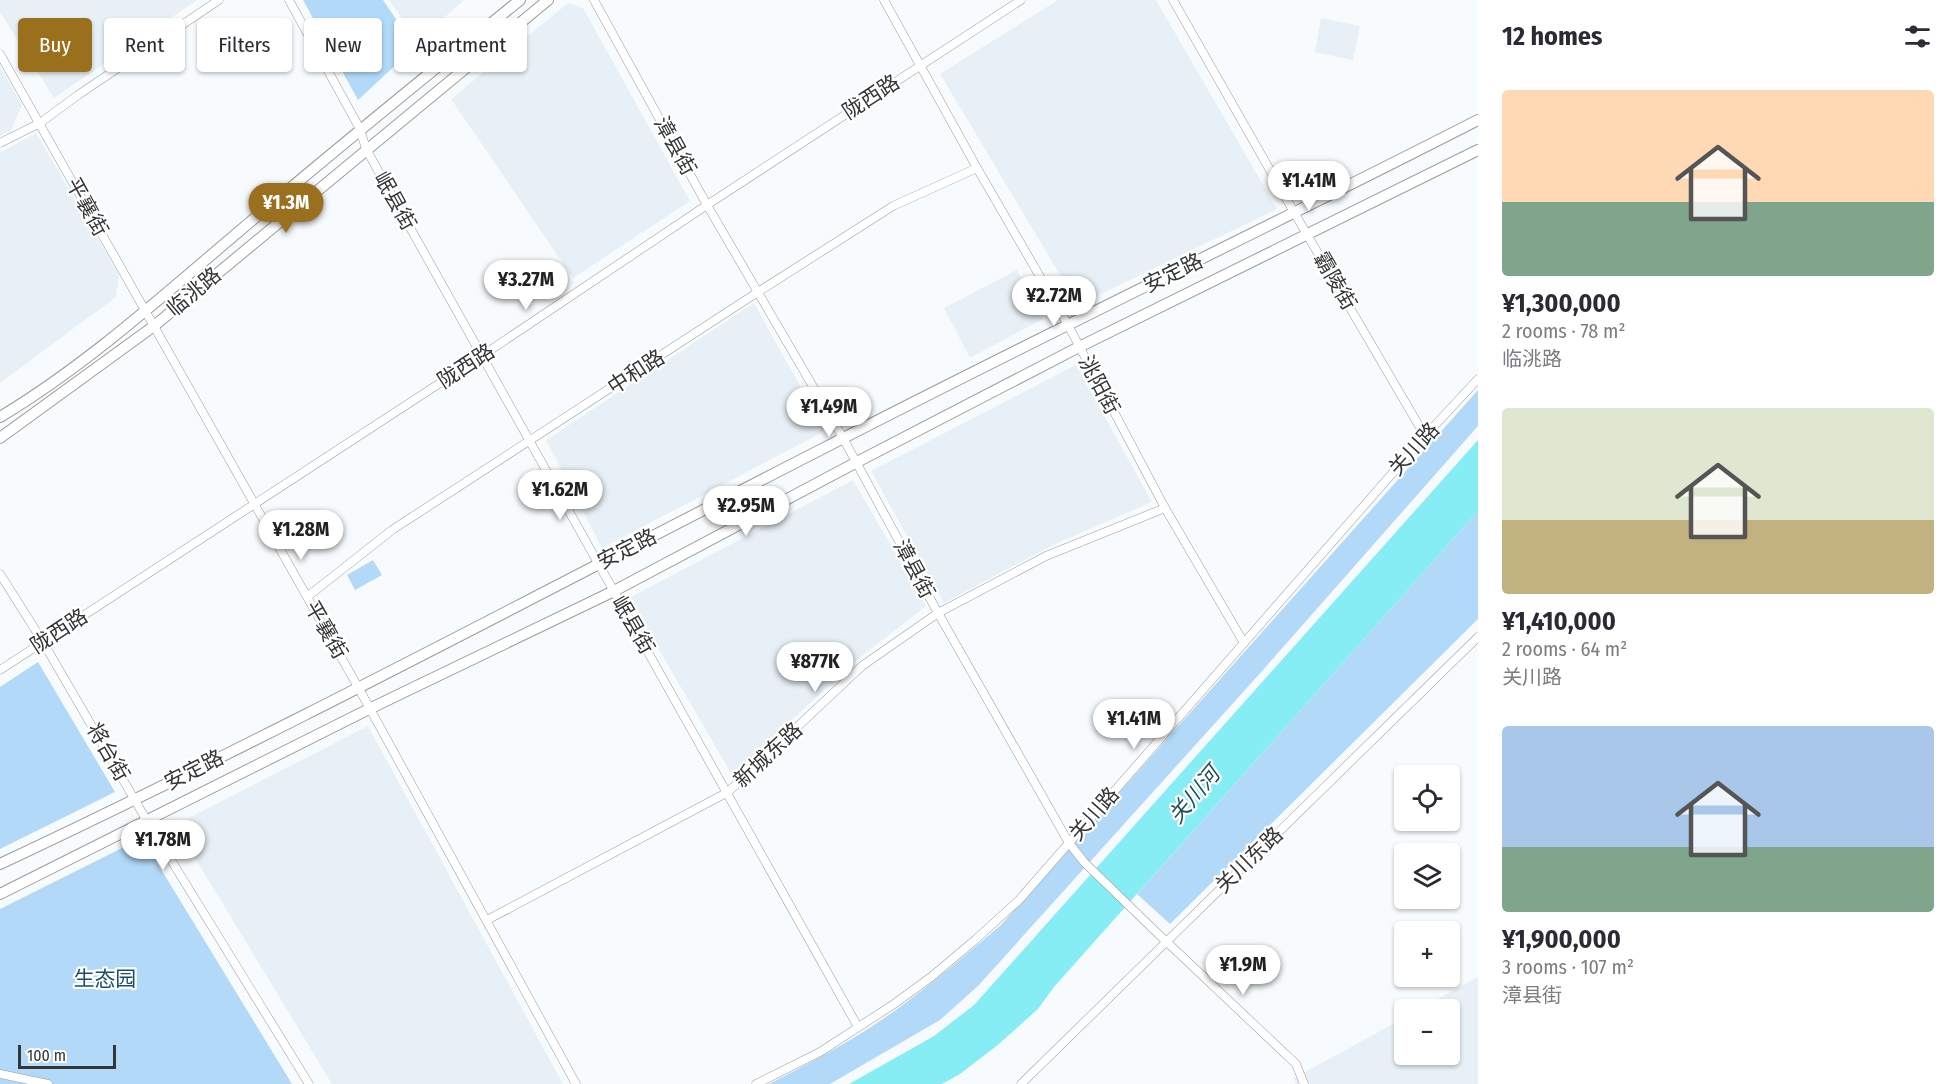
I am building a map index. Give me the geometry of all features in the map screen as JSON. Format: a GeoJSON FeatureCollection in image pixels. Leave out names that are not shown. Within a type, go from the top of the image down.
{"type":"FeatureCollection","features":[{"type":"Feature","properties":{"kind":"main road","name":"临洮路"},"geometry":{"type":"LineString","coordinates":[[0,417],[35,396],[145,311],[360,129],[520,0]]}},
{"type":"Feature","properties":{"kind":"main road","name":"临洮路"},"geometry":{"type":"LineString","coordinates":[[0,438],[154,326],[548,0]]}},
{"type":"Feature","properties":{"kind":"main road","name":"安定路"},"geometry":{"type":"LineString","coordinates":[[0,864],[136,800],[843,438],[1295,214],[1478,120]]}},
{"type":"Feature","properties":{"kind":"main road","name":"安定路"},"geometry":{"type":"LineString","coordinates":[[0,894],[614,591],[1078,347],[1478,150]]}},
{"type":"Feature","properties":{"kind":"street"},"geometry":{"type":"LineString","coordinates":[[0,143],[40,123],[219,0]]}},
{"type":"Feature","properties":{"kind":"street","name":"岷县街"},"geometry":{"type":"LineString","coordinates":[[289,0],[360,129],[366,149],[531,439],[858,1027]]}},
{"type":"Feature","properties":{"kind":"street","name":"漳县街"},"geometry":{"type":"LineString","coordinates":[[594,0],[707,205],[857,462],[938,613],[1069,843],[1084,862],[1296,1064],[1304,1084]]}},
{"type":"Feature","properties":{"kind":"street","name":"洮阳街"},"geometry":{"type":"LineString","coordinates":[[884,0],[977,168],[1068,325],[1165,507],[1244,643]]}},
{"type":"Feature","properties":{"kind":"street","name":"陇西路"},"geometry":{"type":"LineString","coordinates":[[0,670],[1021,0]]}},
{"type":"Feature","properties":{"kind":"street","name":"霸陵街"},"geometry":{"type":"LineString","coordinates":[[1173,0],[1425,436]]}},
{"type":"Feature","properties":{"kind":"street","name":"平襄街"},"geometry":{"type":"LineString","coordinates":[[0,54],[358,687],[576,1084]]}},
{"type":"Feature","properties":{"kind":"street","name":"中和路"},"geometry":{"type":"LineString","coordinates":[[307,597],[392,530],[892,206],[977,168]]}},
{"type":"Feature","properties":{"kind":"street","name":"关川路"},"geometry":{"type":"LineString","coordinates":[[756,1084],[819,1052],[931,977],[1019,900],[1425,436],[1478,380]]}},
{"type":"Feature","properties":{"kind":"street","name":"新城东路"},"geometry":{"type":"LineString","coordinates":[[487,920],[728,792],[862,666],[938,613],[1046,556],[1165,507]]}},
{"type":"Feature","properties":{"kind":"street","name":"将台街"},"geometry":{"type":"LineString","coordinates":[[0,574],[43,642],[147,821],[309,1084]]}},
{"type":"Feature","properties":{"kind":"street","name":"关川东路"},"geometry":{"type":"LineString","coordinates":[[1021,1084],[1478,637]]}},
{"type":"Feature","properties":{"kind":"street"},"geometry":{"type":"LineString","coordinates":[[0,1074],[48,1084]]}},
{"type":"Feature","properties":{"kind":"shaded area"},"geometry":{"type":"Polygon","coordinates":[[[0,0],[197,0],[171,18],[104,18],[104,64],[92,72],[92,18],[18,18],[18,41],[0,12],[0,0]]]}},
{"type":"Feature","properties":{"kind":"shaded area"},"geometry":{"type":"Polygon","coordinates":[[[389,0],[464,0],[444,18],[402,18],[389,0]]]}},
{"type":"Feature","properties":{"kind":"shaded area"},"geometry":{"type":"Polygon","coordinates":[[[1058,0],[1156,0],[1277,209],[1078,305],[940,74],[1058,0]]]}},
{"type":"Feature","properties":{"kind":"shaded area"},"geometry":{"type":"Polygon","coordinates":[[[568,3],[583,8],[690,201],[573,278],[451,99],[484,72],[527,72],[527,37],[568,3]]]}},
{"type":"Feature","properties":{"kind":"shaded area"},"geometry":{"type":"Polygon","coordinates":[[[1321,18],[1360,26],[1353,60],[1315,52],[1321,18]]]}},
{"type":"Feature","properties":{"kind":"shaded area"},"geometry":{"type":"Polygon","coordinates":[[[0,67],[22,105],[12,129],[0,136],[0,67]]]}},
{"type":"Feature","properties":{"kind":"shaded area"},"geometry":{"type":"Polygon","coordinates":[[[38,72],[92,72],[54,98],[38,72]]]}},
{"type":"Feature","properties":{"kind":"shaded area"},"geometry":{"type":"Polygon","coordinates":[[[36,133],[119,275],[116,297],[0,383],[0,153],[36,133]]]}},
{"type":"Feature","properties":{"kind":"shaded area"},"geometry":{"type":"Polygon","coordinates":[[[1017,270],[1043,319],[970,358],[944,308],[1017,270]]]}},
{"type":"Feature","properties":{"kind":"shaded area"},"geometry":{"type":"Polygon","coordinates":[[[754,303],[825,431],[602,548],[546,440],[754,303]]]}},
{"type":"Feature","properties":{"kind":"shaded area"},"geometry":{"type":"Polygon","coordinates":[[[1076,365],[1152,502],[1053,545],[944,603],[871,471],[1076,365]]]}},
{"type":"Feature","properties":{"kind":"shaded area"},"geometry":{"type":"Polygon","coordinates":[[[853,480],[926,606],[857,660],[732,775],[629,598],[853,480]]]}},
{"type":"Feature","properties":{"kind":"shaded area"},"geometry":{"type":"Polygon","coordinates":[[[368,726],[563,1084],[332,1084],[175,825],[368,726]]]}},
{"type":"Feature","properties":{"kind":"shaded area"},"geometry":{"type":"Polygon","coordinates":[[[1478,977],[1478,1084],[1296,1084],[1294,1078],[1394,1023],[1394,1065],[1460,1065],[1460,999],[1437,999],[1478,977]]]}},
{"type":"Feature","properties":{"kind":"green space"},"geometry":{"type":"Polygon","coordinates":[[[303,0],[383,0],[395,18],[394,67],[358,100],[343,72],[382,72],[382,18],[313,18],[303,0]]]}},
{"type":"Feature","properties":{"kind":"green space"},"geometry":{"type":"Polygon","coordinates":[[[1478,390],[1478,426],[1263,670],[978,986],[940,1020],[830,1084],[769,1084],[836,1048],[884,1018],[939,977],[1001,925],[1478,390]]]}},
{"type":"Feature","properties":{"kind":"green space"},"geometry":{"type":"Polygon","coordinates":[[[1478,511],[1478,619],[1170,924],[1137,894],[1478,511]]]}},
{"type":"Feature","properties":{"kind":"green space"},"geometry":{"type":"Polygon","coordinates":[[[373,560],[382,575],[355,590],[347,575],[373,560]]]}},
{"type":"Feature","properties":{"kind":"green space"},"geometry":{"type":"Polygon","coordinates":[[[38,662],[115,792],[0,849],[0,687],[38,662]]]}},
{"type":"Feature","properties":{"kind":"green space","name":"生态园"},"geometry":{"type":"Polygon","coordinates":[[[142,838],[292,1084],[0,1084],[0,909],[142,838]]]}},
{"type":"Feature","properties":{"kind":"water","name":"关川河"},"geometry":{"type":"Polygon","coordinates":[[[1478,440],[1478,511],[1054,987],[1038,1009],[999,1044],[960,1074],[942,1084],[849,1084],[934,1036],[974,1005],[1478,440]]]}}]}
